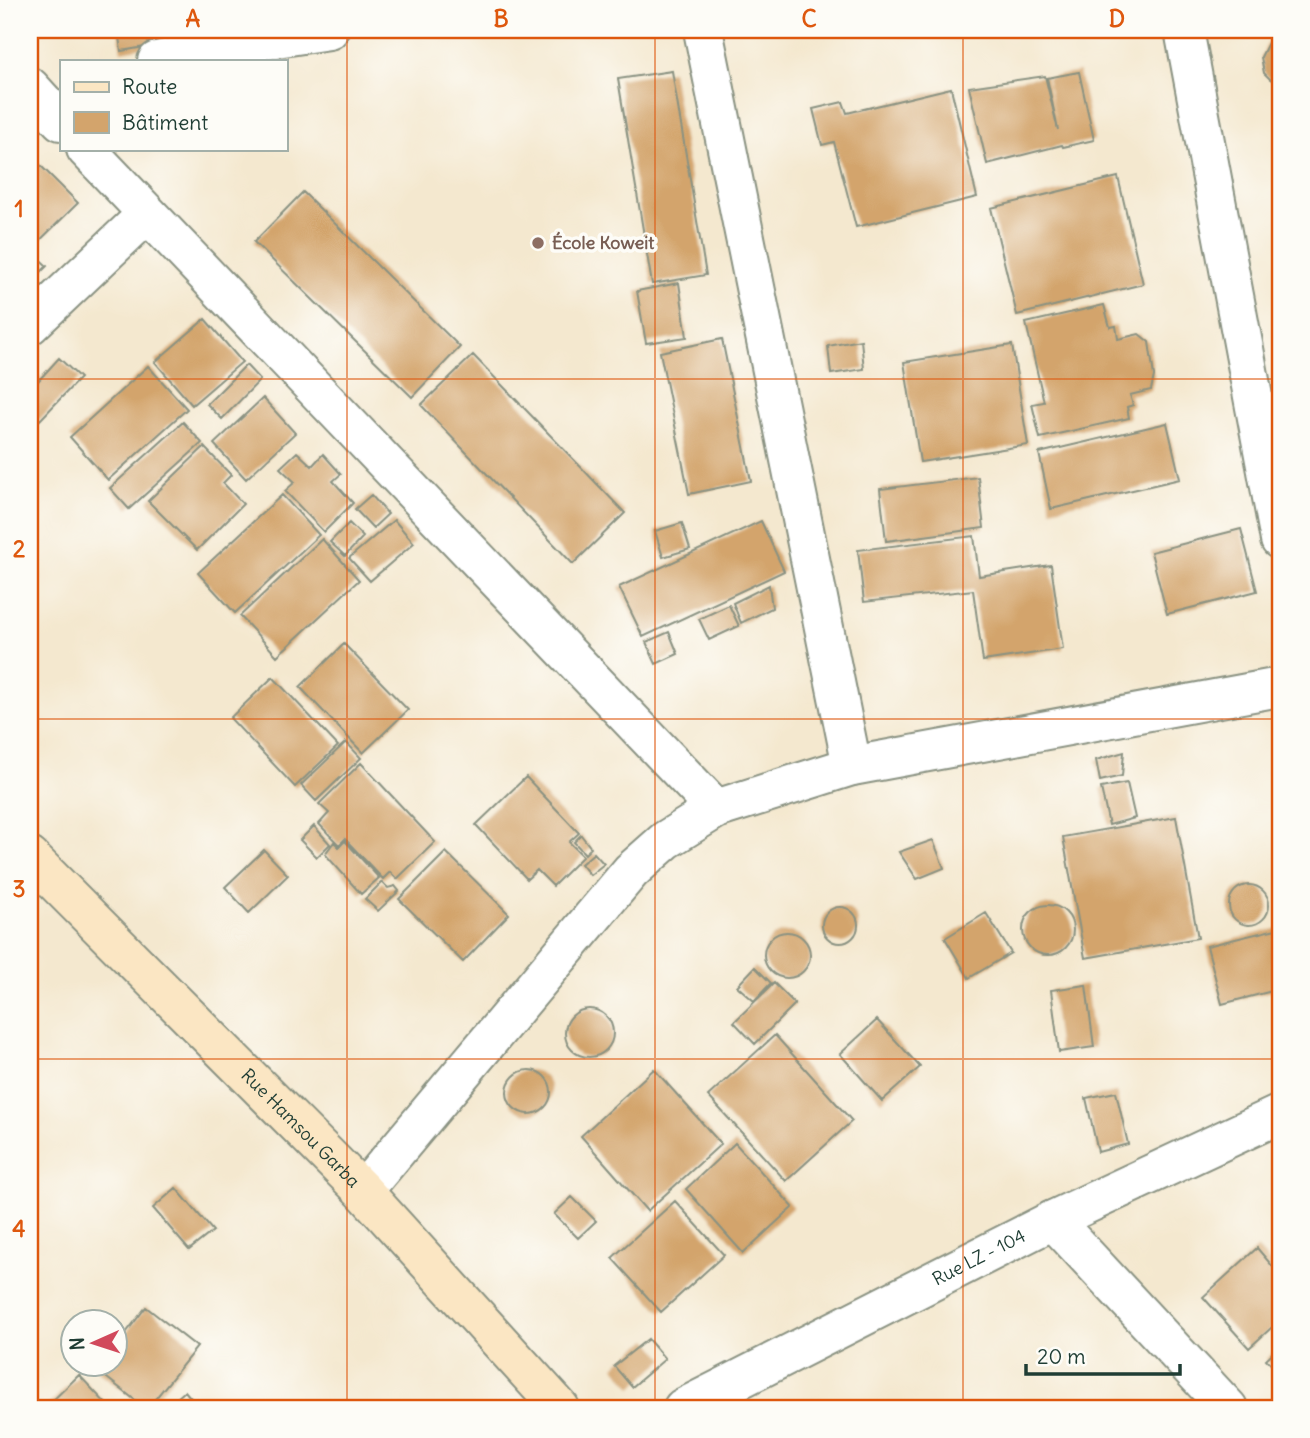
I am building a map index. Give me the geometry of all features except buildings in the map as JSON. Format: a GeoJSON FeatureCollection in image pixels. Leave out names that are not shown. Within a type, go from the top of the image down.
{"type":"FeatureCollection","features":[{"type":"Feature","properties":{"kind":"street"},"geometry":{"type":"LineString","coordinates":[[162,60],[218,47],[329,30]]}},
{"type":"Feature","properties":{"kind":"street"},"geometry":{"type":"LineString","coordinates":[[703,30],[852,766]]}},
{"type":"Feature","properties":{"kind":"street"},"geometry":{"type":"LineString","coordinates":[[1184,30],[1280,540]]}},
{"type":"Feature","properties":{"kind":"street"},"geometry":{"type":"LineString","coordinates":[[41,87],[60,119]]}},
{"type":"Feature","properties":{"kind":"street"},"geometry":{"type":"LineString","coordinates":[[87,150],[716,810]]}},
{"type":"Feature","properties":{"kind":"street"},"geometry":{"type":"LineString","coordinates":[[30,325],[147,214]]}},
{"type":"Feature","properties":{"kind":"street"},"geometry":{"type":"LineString","coordinates":[[363,1191],[631,871],[666,840],[716,810],[852,766],[1280,687]]}},
{"type":"Feature","properties":{"kind":"street","name":"Rue Hamsou Garba"},"geometry":{"type":"LineString","coordinates":[[30,858],[363,1191],[560,1408]]}},
{"type":"Feature","properties":{"kind":"street","name":"Rue LZ - 104"},"geometry":{"type":"LineString","coordinates":[[683,1408],[1053,1220],[1280,1114]]}},
{"type":"Feature","properties":{"kind":"street"},"geometry":{"type":"LineString","coordinates":[[1053,1220],[1228,1408]]}},
{"type":"Feature","properties":{"kind":"place","name":"École Koweit"},"geometry":{"type":"Point","coordinates":[538,243]}}]}
